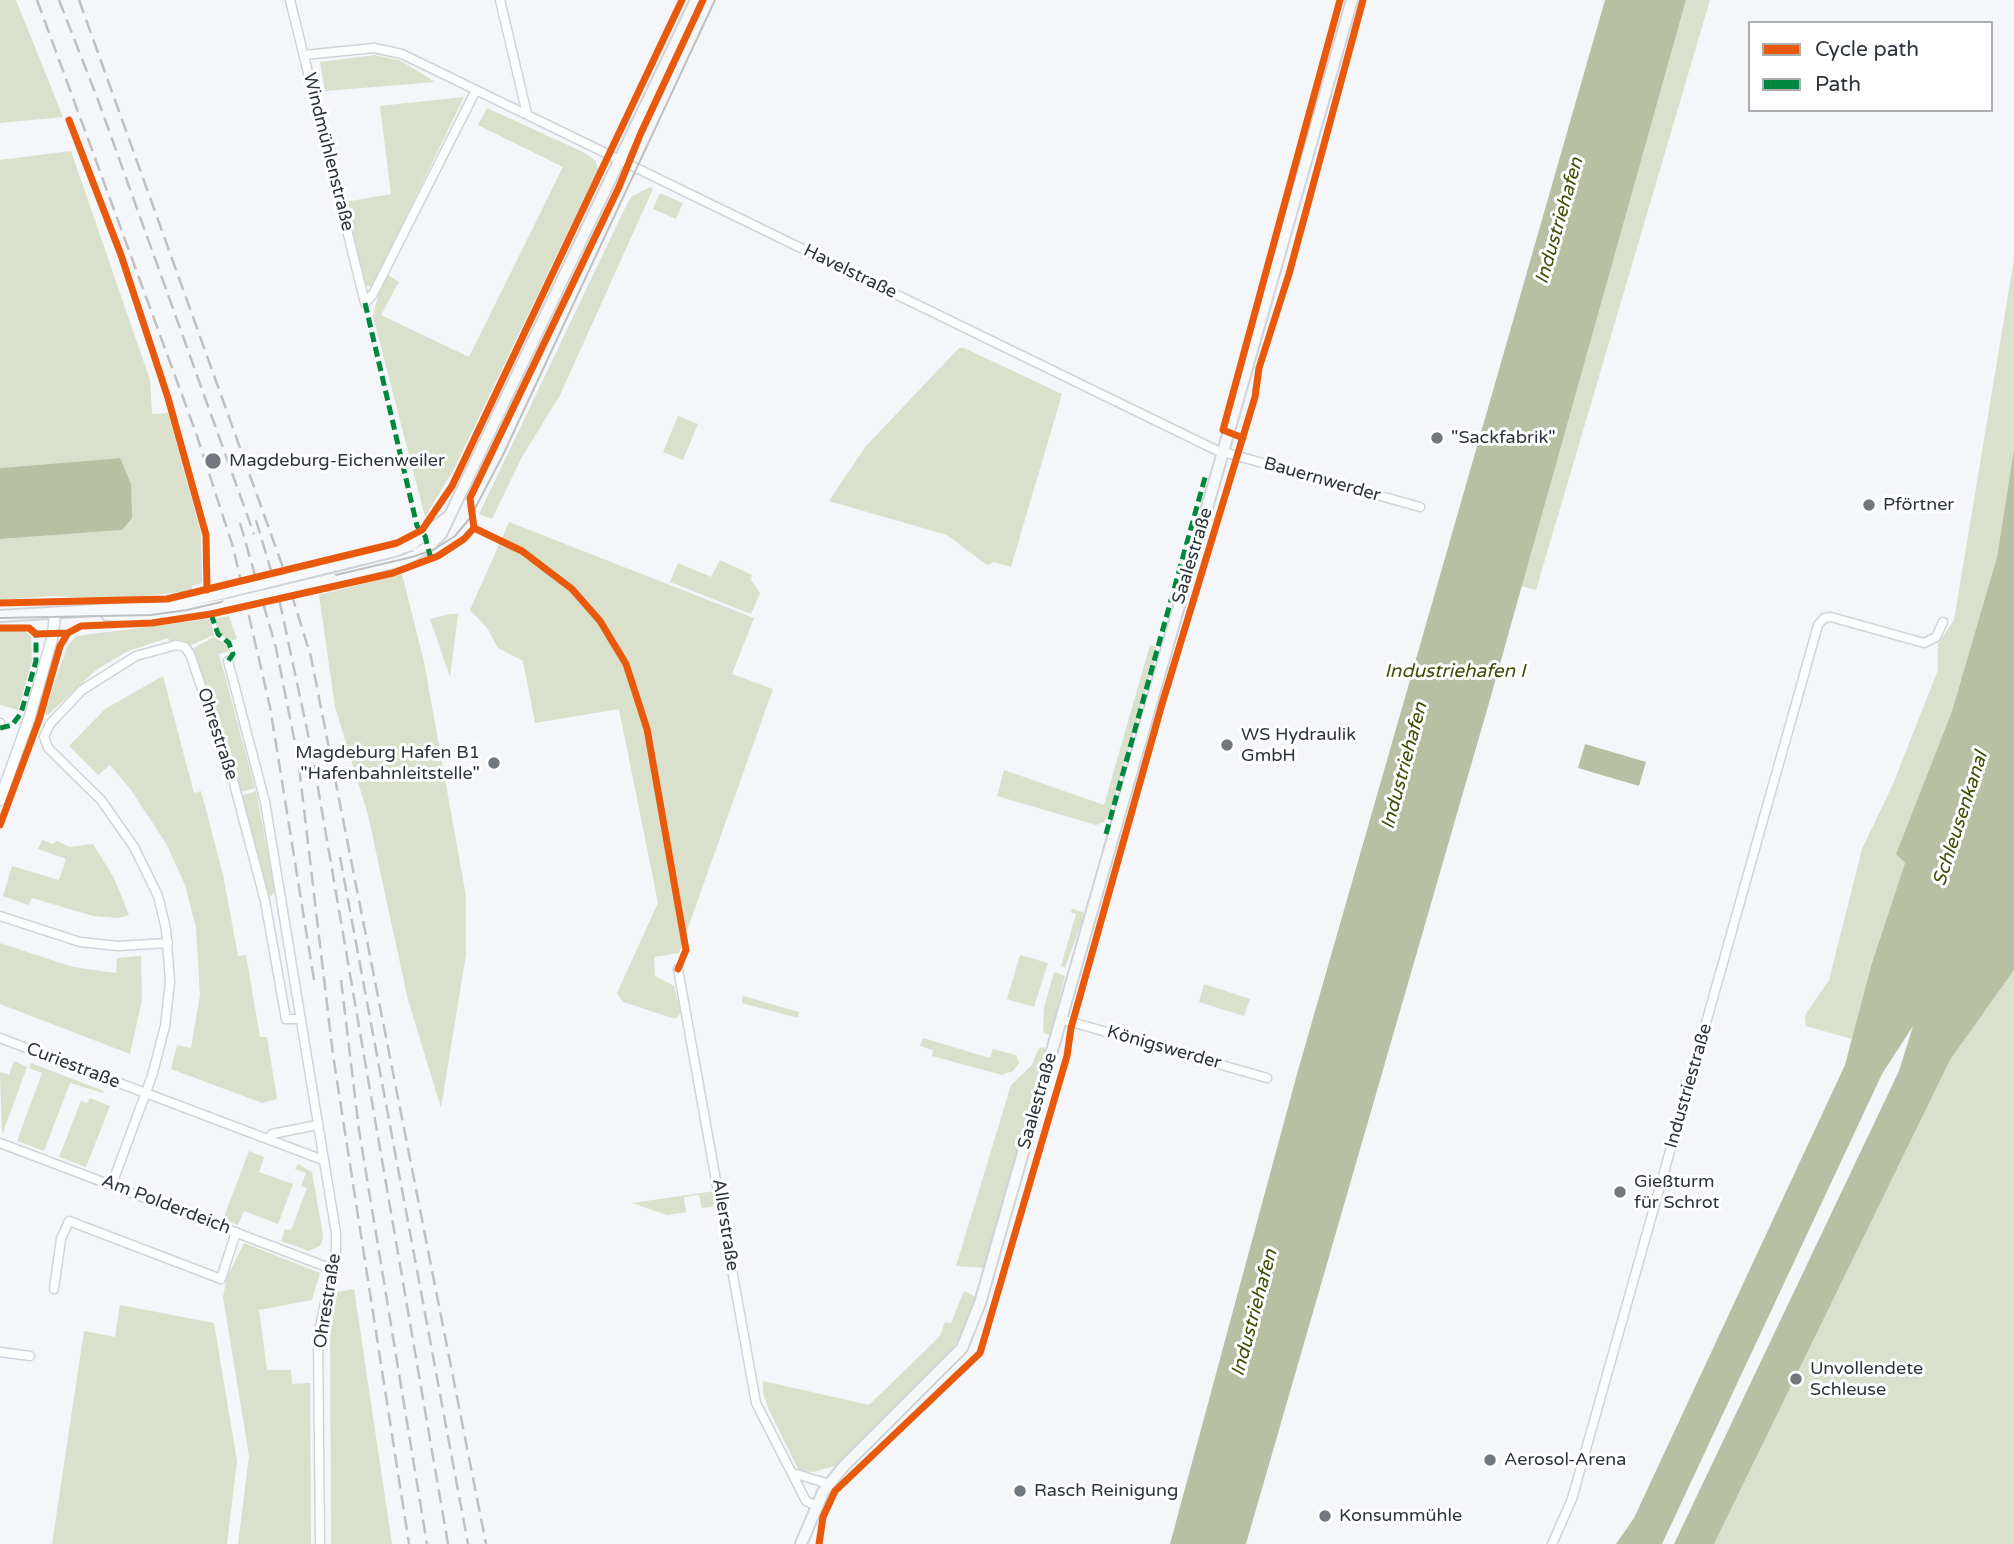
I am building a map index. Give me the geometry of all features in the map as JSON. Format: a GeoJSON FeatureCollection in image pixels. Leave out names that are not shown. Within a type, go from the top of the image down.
{"type":"FeatureCollection","features":[{"type":"Feature","properties":{"kind":"main road"},"geometry":{"type":"LineString","coordinates":[[0,616],[86,613],[151,617],[394,564],[412,550],[441,534],[696,0]]}},
{"type":"Feature","properties":{"kind":"main road","name":"Saalestraße"},"geometry":{"type":"LineString","coordinates":[[801,1544],[816,1506],[829,1484],[962,1348],[980,1303],[1352,0]]}},
{"type":"Feature","properties":{"kind":"street","name":"Windmühlenstraße"},"geometry":{"type":"LineString","coordinates":[[290,0],[365,303],[373,295],[476,90]]}},
{"type":"Feature","properties":{"kind":"street"},"geometry":{"type":"LineString","coordinates":[[500,0],[527,114]]}},
{"type":"Feature","properties":{"kind":"street","name":"Havelstraße"},"geometry":{"type":"LineString","coordinates":[[304,55],[385,49],[527,114],[1223,453]]}},
{"type":"Feature","properties":{"kind":"street","name":"Bauernwerder"},"geometry":{"type":"LineString","coordinates":[[1223,453],[1420,507]]}},
{"type":"Feature","properties":{"kind":"street"},"geometry":{"type":"LineString","coordinates":[[0,800],[30,716],[53,635],[55,613]]}},
{"type":"Feature","properties":{"kind":"street","name":"Industriestraße"},"geometry":{"type":"LineString","coordinates":[[1552,1544],[1572,1499],[1818,625],[1824,618],[1834,618],[1924,643],[1936,637],[1942,622]]}},
{"type":"Feature","properties":{"kind":"street","name":"Ohrestraße"},"geometry":{"type":"LineString","coordinates":[[168,943],[161,905],[138,855],[102,800],[46,747],[44,737],[50,724],[82,690],[119,665],[164,646],[180,645],[187,649],[233,780],[265,901],[285,1019],[301,1019]]}},
{"type":"Feature","properties":{"kind":"street","name":"Ohrestraße"},"geometry":{"type":"LineString","coordinates":[[228,661],[265,802],[283,898],[336,1233],[332,1269],[318,1336],[320,1544]]}},
{"type":"Feature","properties":{"kind":"street"},"geometry":{"type":"LineString","coordinates":[[265,901],[283,898]]}},
{"type":"Feature","properties":{"kind":"street"},"geometry":{"type":"LineString","coordinates":[[0,916],[80,942],[118,946],[168,943],[167,1015],[146,1093],[112,1184]]}},
{"type":"Feature","properties":{"kind":"street","name":"Allerstraße"},"geometry":{"type":"LineString","coordinates":[[678,969],[754,1397],[762,1420],[806,1501],[816,1506]]}},
{"type":"Feature","properties":{"kind":"street","name":"Königswerder"},"geometry":{"type":"LineString","coordinates":[[1061,1019],[1267,1079]]}},
{"type":"Feature","properties":{"kind":"street","name":"Curiestraße"},"geometry":{"type":"LineString","coordinates":[[0,1038],[323,1160]]}},
{"type":"Feature","properties":{"kind":"street"},"geometry":{"type":"LineString","coordinates":[[268,1139],[272,1134],[317,1125]]}},
{"type":"Feature","properties":{"kind":"street","name":"Am Polderdeich"},"geometry":{"type":"LineString","coordinates":[[0,1143],[332,1269]]}},
{"type":"Feature","properties":{"kind":"street"},"geometry":{"type":"LineString","coordinates":[[54,1289],[61,1239],[69,1221],[221,1279],[236,1232]]}},
{"type":"Feature","properties":{"kind":"street"},"geometry":{"type":"LineString","coordinates":[[0,1352],[30,1356]]}},
{"type":"Feature","properties":{"kind":"street"},"geometry":{"type":"LineString","coordinates":[[793,1473],[829,1484]]}},
{"type":"Feature","properties":{"kind":"shaded area"},"geometry":{"type":"Polygon","coordinates":[[[0,0],[16,0],[63,117],[0,123],[0,0]]]}},
{"type":"Feature","properties":{"kind":"shaded area"},"geometry":{"type":"Polygon","coordinates":[[[1686,0],[1710,0],[1536,590],[1521,586],[1686,0]]]}},
{"type":"Feature","properties":{"kind":"shaded area"},"geometry":{"type":"Polygon","coordinates":[[[375,55],[401,61],[435,82],[325,91],[320,62],[375,55]]]}},
{"type":"Feature","properties":{"kind":"shaded area"},"geometry":{"type":"Polygon","coordinates":[[[464,97],[372,287],[363,285],[345,202],[391,194],[380,106],[464,97]]]}},
{"type":"Feature","properties":{"kind":"shaded area"},"geometry":{"type":"Polygon","coordinates":[[[487,108],[583,152],[595,160],[598,169],[454,469],[425,517],[373,316],[378,296],[388,275],[399,282],[381,315],[469,357],[563,167],[478,125],[487,108]]]}},
{"type":"Feature","properties":{"kind":"shaded area"},"geometry":{"type":"Polygon","coordinates":[[[71,151],[150,380],[152,414],[168,413],[201,533],[202,583],[192,586],[192,591],[112,599],[53,596],[0,600],[0,539],[122,530],[119,458],[0,468],[0,160],[71,151]]]}},
{"type":"Feature","properties":{"kind":"shaded area"},"geometry":{"type":"Polygon","coordinates":[[[650,187],[653,189],[560,395],[522,457],[492,519],[479,514],[624,210],[631,197],[650,187]]]}},
{"type":"Feature","properties":{"kind":"shaded area"},"geometry":{"type":"Polygon","coordinates":[[[660,193],[683,203],[676,219],[653,209],[660,193]]]}},
{"type":"Feature","properties":{"kind":"shaded area"},"geometry":{"type":"Polygon","coordinates":[[[2014,259],[2014,449],[1997,557],[1952,711],[1896,854],[1905,863],[1871,966],[1852,1039],[1806,1026],[1805,1015],[1829,980],[1862,849],[1893,784],[1938,670],[1938,644],[1954,620],[2014,259]]]}},
{"type":"Feature","properties":{"kind":"shaded area"},"geometry":{"type":"Polygon","coordinates":[[[959,348],[1062,394],[1011,567],[994,562],[987,565],[947,535],[829,501],[866,446],[959,348]]]}},
{"type":"Feature","properties":{"kind":"shaded area"},"geometry":{"type":"Polygon","coordinates":[[[678,416],[698,424],[683,460],[663,452],[678,416]]]}},
{"type":"Feature","properties":{"kind":"shaded area"},"geometry":{"type":"Polygon","coordinates":[[[509,522],[754,618],[732,674],[773,689],[679,953],[654,957],[655,976],[674,986],[681,1013],[675,1019],[623,1002],[617,993],[658,903],[619,709],[535,723],[523,661],[498,648],[487,628],[470,610],[509,522]]]}},
{"type":"Feature","properties":{"kind":"shaded area"},"geometry":{"type":"Polygon","coordinates":[[[720,560],[752,575],[751,580],[760,593],[751,614],[670,582],[678,563],[711,577],[720,560]]]}},
{"type":"Feature","properties":{"kind":"shaded area"},"geometry":{"type":"Polygon","coordinates":[[[402,574],[424,662],[466,896],[466,954],[441,1108],[408,1000],[368,815],[335,707],[319,595],[402,574]]]}},
{"type":"Feature","properties":{"kind":"shaded area"},"geometry":{"type":"Polygon","coordinates":[[[458,614],[450,677],[430,619],[458,614]]]}},
{"type":"Feature","properties":{"kind":"shaded area"},"geometry":{"type":"Polygon","coordinates":[[[229,616],[237,639],[229,641],[219,633],[214,619],[229,616]]]}},
{"type":"Feature","properties":{"kind":"shaded area"},"geometry":{"type":"Polygon","coordinates":[[[210,619],[214,635],[189,646],[182,640],[169,641],[168,638],[128,651],[96,670],[48,715],[44,714],[67,647],[76,636],[210,619]]]}},
{"type":"Feature","properties":{"kind":"shaded area"},"geometry":{"type":"Polygon","coordinates":[[[21,629],[31,636],[32,661],[18,710],[0,705],[0,631],[21,629]]]}},
{"type":"Feature","properties":{"kind":"shaded area"},"geometry":{"type":"Polygon","coordinates":[[[214,637],[228,646],[230,651],[219,654],[255,788],[240,792],[192,649],[214,637]]]}},
{"type":"Feature","properties":{"kind":"shaded area"},"geometry":{"type":"Polygon","coordinates":[[[1150,645],[1156,647],[1155,659],[1111,811],[1104,822],[1096,825],[997,796],[1004,770],[1104,805],[1150,645]]]}},
{"type":"Feature","properties":{"kind":"shaded area"},"geometry":{"type":"Polygon","coordinates":[[[163,676],[194,793],[201,791],[223,875],[238,956],[246,955],[260,1037],[267,1037],[277,1099],[262,1103],[171,1069],[177,1045],[191,1048],[200,995],[196,928],[185,885],[167,845],[131,790],[110,765],[98,775],[69,746],[105,709],[163,676]]]}},
{"type":"Feature","properties":{"kind":"shaded area"},"geometry":{"type":"Polygon","coordinates":[[[256,791],[275,891],[271,896],[266,894],[240,796],[256,791]]]}},
{"type":"Feature","properties":{"kind":"shaded area"},"geometry":{"type":"Polygon","coordinates":[[[42,840],[53,844],[57,841],[70,847],[93,844],[114,878],[129,915],[119,918],[93,916],[32,898],[28,905],[3,896],[12,866],[59,880],[66,859],[38,849],[42,840]]]}},
{"type":"Feature","properties":{"kind":"shaded area"},"geometry":{"type":"Polygon","coordinates":[[[1072,909],[1083,912],[1084,916],[1065,968],[1061,966],[1076,914],[1071,912],[1072,909]]]}},
{"type":"Feature","properties":{"kind":"shaded area"},"geometry":{"type":"Polygon","coordinates":[[[0,943],[73,967],[116,973],[117,958],[141,956],[142,1000],[130,1054],[0,1004],[0,943]]]}},
{"type":"Feature","properties":{"kind":"shaded area"},"geometry":{"type":"Polygon","coordinates":[[[1020,955],[1048,963],[1034,1007],[1007,999],[1020,955]]]}},
{"type":"Feature","properties":{"kind":"shaded area"},"geometry":{"type":"Polygon","coordinates":[[[2014,970],[2014,1544],[1714,1544],[1950,1060],[2014,970]]]}},
{"type":"Feature","properties":{"kind":"shaded area"},"geometry":{"type":"Polygon","coordinates":[[[1054,972],[1065,976],[1051,1033],[1047,1035],[1043,1032],[1044,1008],[1054,972]]]}},
{"type":"Feature","properties":{"kind":"shaded area"},"geometry":{"type":"Polygon","coordinates":[[[1204,984],[1250,999],[1244,1016],[1199,1002],[1204,984]]]}},
{"type":"Feature","properties":{"kind":"shaded area"},"geometry":{"type":"Polygon","coordinates":[[[743,996],[799,1012],[798,1018],[742,1003],[743,996]]]}},
{"type":"Feature","properties":{"kind":"shaded area"},"geometry":{"type":"Polygon","coordinates":[[[923,1038],[990,1058],[993,1049],[1016,1055],[1019,1063],[1013,1071],[1002,1075],[932,1056],[933,1050],[920,1046],[923,1038]]]}},
{"type":"Feature","properties":{"kind":"shaded area"},"geometry":{"type":"Polygon","coordinates":[[[1044,1047],[1046,1051],[985,1268],[956,1266],[1011,1085],[1031,1066],[1039,1048],[1044,1047]]]}},
{"type":"Feature","properties":{"kind":"shaded area"},"geometry":{"type":"Polygon","coordinates":[[[14,1061],[27,1067],[2,1135],[0,1072],[9,1075],[14,1061]]]}},
{"type":"Feature","properties":{"kind":"shaded area"},"geometry":{"type":"Polygon","coordinates":[[[31,1063],[104,1091],[103,1093],[70,1083],[44,1151],[17,1141],[42,1073],[29,1068],[31,1063]]]}},
{"type":"Feature","properties":{"kind":"shaded area"},"geometry":{"type":"Polygon","coordinates":[[[90,1098],[110,1106],[86,1167],[59,1157],[81,1101],[87,1103],[90,1098]]]}},
{"type":"Feature","properties":{"kind":"shaded area"},"geometry":{"type":"Polygon","coordinates":[[[249,1151],[264,1157],[259,1172],[293,1184],[278,1224],[244,1211],[238,1225],[223,1219],[249,1151]]]}},
{"type":"Feature","properties":{"kind":"shaded area"},"geometry":{"type":"Polygon","coordinates":[[[298,1164],[312,1172],[323,1236],[321,1245],[309,1251],[281,1241],[285,1229],[291,1230],[307,1188],[301,1186],[306,1173],[295,1169],[298,1164]]]}},
{"type":"Feature","properties":{"kind":"shaded area"},"geometry":{"type":"Polygon","coordinates":[[[715,1191],[713,1207],[702,1208],[699,1195],[684,1197],[686,1212],[667,1215],[632,1203],[715,1191]]]}},
{"type":"Feature","properties":{"kind":"shaded area"},"geometry":{"type":"Polygon","coordinates":[[[244,1243],[320,1273],[312,1300],[259,1310],[267,1370],[291,1370],[292,1384],[310,1383],[311,1544],[238,1544],[249,1456],[223,1297],[227,1277],[244,1243]]]}},
{"type":"Feature","properties":{"kind":"shaded area"},"geometry":{"type":"Polygon","coordinates":[[[354,1289],[392,1544],[331,1544],[330,1336],[337,1292],[354,1289]]]}},
{"type":"Feature","properties":{"kind":"shaded area"},"geometry":{"type":"Polygon","coordinates":[[[964,1291],[976,1297],[962,1335],[940,1365],[835,1466],[813,1472],[799,1471],[769,1410],[763,1393],[763,1381],[869,1405],[940,1336],[945,1322],[951,1323],[964,1291]]]}},
{"type":"Feature","properties":{"kind":"shaded area"},"geometry":{"type":"Polygon","coordinates":[[[120,1305],[214,1323],[237,1461],[227,1544],[52,1544],[84,1331],[115,1337],[120,1305]]]}},
{"type":"Feature","properties":{"kind":"water","name":"Industriehafen I"},"geometry":{"type":"Polygon","coordinates":[[[1605,0],[1686,0],[1491,696],[1246,1544],[1170,1544],[1297,1074],[1605,0]]]}},
{"type":"Feature","properties":{"kind":"water","name":"Schleusenkanal"},"geometry":{"type":"Polygon","coordinates":[[[2014,449],[2014,970],[1950,1060],[1714,1544],[1674,1544],[1899,1071],[1913,1026],[1882,1074],[1662,1544],[1616,1544],[1634,1518],[1845,1065],[1871,966],[1905,863],[1896,854],[1952,711],[1997,557],[2014,449]]]}},
{"type":"Feature","properties":{"kind":"water"},"geometry":{"type":"Polygon","coordinates":[[[120,458],[131,484],[132,518],[122,530],[0,539],[0,468],[120,458]]]}},
{"type":"Feature","properties":{"kind":"water"},"geometry":{"type":"Polygon","coordinates":[[[1585,744],[1646,762],[1639,786],[1578,768],[1585,744]]]}},
{"type":"Feature","properties":{"kind":"tram line"},"geometry":{"type":"LineString","coordinates":[[0,618],[151,615],[187,610],[412,557],[433,550],[455,536],[470,518],[503,455],[715,0]]}},
{"type":"Feature","properties":{"kind":"railway"},"geometry":{"type":"LineString","coordinates":[[37,0],[196,433],[233,547],[270,707],[314,980]]}},
{"type":"Feature","properties":{"kind":"railway"},"geometry":{"type":"LineString","coordinates":[[59,0],[98,100],[254,534]]}},
{"type":"Feature","properties":{"kind":"railway"},"geometry":{"type":"LineString","coordinates":[[79,0],[285,573],[311,657],[486,1544]]}},
{"type":"Feature","properties":{"kind":"railway"},"geometry":{"type":"LineString","coordinates":[[256,520],[278,594],[312,753],[448,1544]]}},
{"type":"Feature","properties":{"kind":"railway"},"geometry":{"type":"LineString","coordinates":[[240,523],[276,648],[298,758],[333,1055],[409,1544]]}},
{"type":"Feature","properties":{"kind":"railway"},"geometry":{"type":"LineString","coordinates":[[340,857],[468,1544]]}},
{"type":"Feature","properties":{"kind":"railway"},"geometry":{"type":"LineString","coordinates":[[341,980],[359,1130],[427,1544]]}},
{"type":"Feature","properties":{"kind":"marked path"},"geometry":{"type":"LineString","coordinates":[[365,303],[417,526],[425,536],[431,559]]}},
{"type":"Feature","properties":{"kind":"marked path"},"geometry":{"type":"LineString","coordinates":[[1106,834],[1206,474]]}},
{"type":"Feature","properties":{"kind":"marked path"},"geometry":{"type":"LineString","coordinates":[[211,614],[218,634],[229,643],[233,654],[228,661]]}},
{"type":"Feature","properties":{"kind":"marked path"},"geometry":{"type":"LineString","coordinates":[[0,728],[12,725],[21,713],[36,661],[36,634]]}},
{"type":"Feature","properties":{"kind":"cycle path"},"geometry":{"type":"LineString","coordinates":[[0,603],[167,599],[397,543],[422,530],[452,486],[682,0]]}},
{"type":"Feature","properties":{"kind":"cycle path"},"geometry":{"type":"LineString","coordinates":[[0,628],[29,628],[36,634],[68,633],[81,626],[152,623],[211,614],[393,573],[438,556],[464,539],[474,528],[470,498],[619,187],[640,135],[703,0]]}},
{"type":"Feature","properties":{"kind":"cycle path"},"geometry":{"type":"LineString","coordinates":[[1243,438],[1223,430],[1340,0]]}},
{"type":"Feature","properties":{"kind":"cycle path"},"geometry":{"type":"LineString","coordinates":[[819,1544],[823,1517],[835,1491],[980,1353],[1067,1056],[1071,1028],[1162,704],[1255,397],[1259,368],[1289,274],[1363,0]]}},
{"type":"Feature","properties":{"kind":"cycle path"},"geometry":{"type":"LineString","coordinates":[[69,120],[121,255],[168,398],[206,535],[207,590]]}},
{"type":"Feature","properties":{"kind":"cycle path"},"geometry":{"type":"LineString","coordinates":[[474,528],[522,551],[572,589],[600,621],[626,664],[647,729],[686,950],[678,969]]}},
{"type":"Feature","properties":{"kind":"cycle path"},"geometry":{"type":"LineString","coordinates":[[0,825],[39,720],[60,646],[68,633]]}},
{"type":"Feature","properties":{"kind":"place","name":"\"Sackfabrik\""},"geometry":{"type":"Point","coordinates":[1437,438]}},
{"type":"Feature","properties":{"kind":"place","name":"Magdeburg-Eichenweiler"},"geometry":{"type":"Point","coordinates":[213,461]}},
{"type":"Feature","properties":{"kind":"place","name":"Pförtner"},"geometry":{"type":"Point","coordinates":[1869,505]}},
{"type":"Feature","properties":{"kind":"place","name":"WS Hydraulik GmbH"},"geometry":{"type":"Point","coordinates":[1227,745]}},
{"type":"Feature","properties":{"kind":"place","name":"Magdeburg Hafen B1 \"Hafenbahnleitstelle\""},"geometry":{"type":"Point","coordinates":[494,763]}},
{"type":"Feature","properties":{"kind":"place","name":"Gießturm für Schrot"},"geometry":{"type":"Point","coordinates":[1620,1192]}},
{"type":"Feature","properties":{"kind":"place","name":"Unvollendete Schleuse"},"geometry":{"type":"Point","coordinates":[1796,1379]}},
{"type":"Feature","properties":{"kind":"place","name":"Aerosol-Arena"},"geometry":{"type":"Point","coordinates":[1490,1460]}},
{"type":"Feature","properties":{"kind":"place","name":"Rasch Reinigung"},"geometry":{"type":"Point","coordinates":[1020,1491]}},
{"type":"Feature","properties":{"kind":"place","name":"Konsummühle"},"geometry":{"type":"Point","coordinates":[1325,1516]}},
{"type":"Feature","properties":{"kind":"water label","name":"Industriehafen"},"geometry":{"type":"Point","coordinates":[1560,221]}},
{"type":"Feature","properties":{"kind":"water label","name":"Industriehafen"},"geometry":{"type":"Point","coordinates":[1405,766]}},
{"type":"Feature","properties":{"kind":"water label","name":"Industriehafen"},"geometry":{"type":"Point","coordinates":[1255,1313]}}]}
